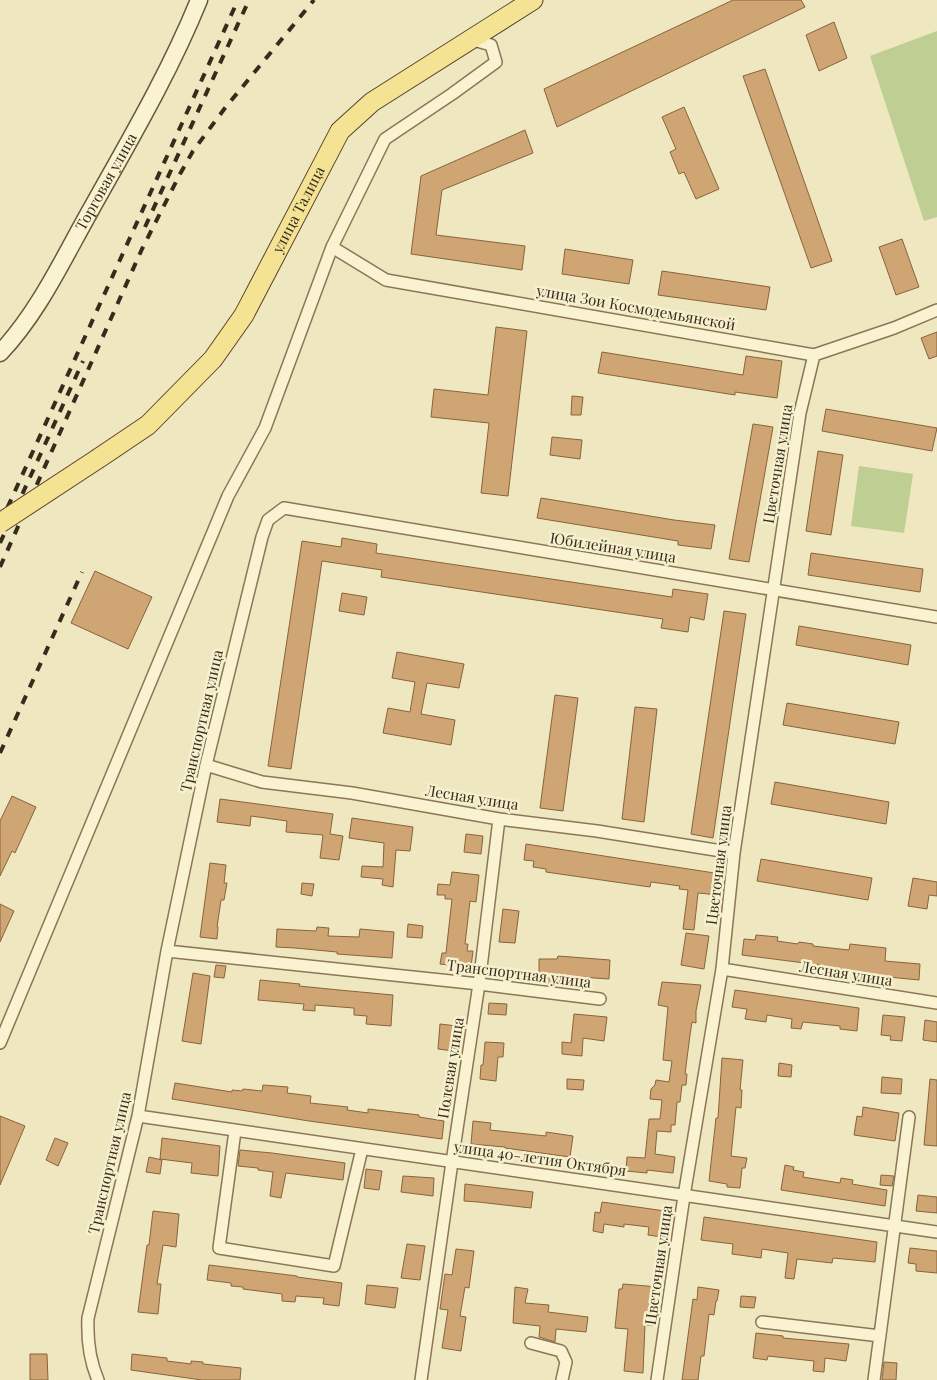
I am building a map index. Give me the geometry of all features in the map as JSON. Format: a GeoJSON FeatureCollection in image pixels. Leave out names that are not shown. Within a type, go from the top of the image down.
{"type":"FeatureCollection","features":[{"type":"Feature","properties":{"kind":"main road","name":"улица Талица"},"geometry":{"type":"LineString","coordinates":[[0,523],[148,425],[213,360],[244,315],[340,131],[372,102],[533,0]]}},
{"type":"Feature","properties":{"kind":"street","name":"Торговая улица"},"geometry":{"type":"LineString","coordinates":[[0,354],[24,325],[156,94],[182,41],[199,0]]}},
{"type":"Feature","properties":{"kind":"street"},"geometry":{"type":"LineString","coordinates":[[0,1043],[228,496],[265,428],[332,247],[385,139],[496,62],[491,45],[470,39]]}},
{"type":"Feature","properties":{"kind":"street","name":"улица Зои Космодемьянской"},"geometry":{"type":"LineString","coordinates":[[332,247],[386,280],[814,355],[894,328],[937,310]]}},
{"type":"Feature","properties":{"kind":"street","name":"Цветочная улица"},"geometry":{"type":"LineString","coordinates":[[657,1380],[684,1196],[722,969],[734,853],[800,413],[814,355]]}},
{"type":"Feature","properties":{"kind":"street","name":"Юбилейная улица"},"geometry":{"type":"LineString","coordinates":[[284,508],[937,617]]}},
{"type":"Feature","properties":{"kind":"street","name":"Транспортная улица"},"geometry":{"type":"LineString","coordinates":[[98,1380],[91,1365],[87,1344],[88,1318],[138,1116],[167,951],[206,765],[262,537],[268,520],[284,508]]}},
{"type":"Feature","properties":{"kind":"street","name":"Лесная улица"},"geometry":{"type":"LineString","coordinates":[[206,765],[262,782],[352,793],[499,819],[598,831],[734,853]]}},
{"type":"Feature","properties":{"kind":"street","name":"Полевая улица"},"geometry":{"type":"LineString","coordinates":[[421,1380],[479,984],[499,819]]}},
{"type":"Feature","properties":{"kind":"street","name":"Транспортная улица"},"geometry":{"type":"LineString","coordinates":[[167,951],[600,998]]}},
{"type":"Feature","properties":{"kind":"street","name":"Лесная улица"},"geometry":{"type":"LineString","coordinates":[[722,969],[937,1003]]}},
{"type":"Feature","properties":{"kind":"street","name":"улица 40-летия Октября"},"geometry":{"type":"LineString","coordinates":[[138,1116],[937,1232]]}},
{"type":"Feature","properties":{"kind":"street"},"geometry":{"type":"LineString","coordinates":[[874,1380],[909,1117]]}},
{"type":"Feature","properties":{"kind":"street"},"geometry":{"type":"LineString","coordinates":[[236,1131],[219,1248],[334,1266],[362,1149]]}},
{"type":"Feature","properties":{"kind":"street"},"geometry":{"type":"LineString","coordinates":[[762,1322],[880,1336]]}},
{"type":"Feature","properties":{"kind":"street"},"geometry":{"type":"LineString","coordinates":[[532,1343],[561,1351],[566,1362],[562,1380]]}},
{"type":"Feature","properties":{"kind":"green space"},"geometry":{"type":"Polygon","coordinates":[[[937,31],[937,217],[924,221],[870,56],[937,31]]]}},
{"type":"Feature","properties":{"kind":"green space"},"geometry":{"type":"Polygon","coordinates":[[[859,466],[913,474],[904,533],[851,526],[859,466]]]}},
{"type":"Feature","properties":{"kind":"building"},"geometry":{"type":"Polygon","coordinates":[[[733,0],[801,0],[805,7],[557,127],[544,89],[733,0]]]}},
{"type":"Feature","properties":{"kind":"building"},"geometry":{"type":"Polygon","coordinates":[[[834,22],[847,58],[819,71],[806,35],[834,22]]]}},
{"type":"Feature","properties":{"kind":"building"},"geometry":{"type":"Polygon","coordinates":[[[765,69],[832,261],[811,268],[743,76],[765,69]]]}},
{"type":"Feature","properties":{"kind":"building"},"geometry":{"type":"Polygon","coordinates":[[[684,107],[719,189],[696,199],[684,172],[679,174],[670,152],[676,149],[662,117],[684,107]]]}},
{"type":"Feature","properties":{"kind":"building"},"geometry":{"type":"Polygon","coordinates":[[[525,130],[533,153],[442,190],[436,235],[525,246],[522,270],[411,254],[421,176],[525,130]]]}},
{"type":"Feature","properties":{"kind":"building"},"geometry":{"type":"Polygon","coordinates":[[[902,239],[919,287],[896,295],[879,247],[902,239]]]}},
{"type":"Feature","properties":{"kind":"building"},"geometry":{"type":"Polygon","coordinates":[[[565,249],[633,260],[629,284],[562,274],[565,249]]]}},
{"type":"Feature","properties":{"kind":"building"},"geometry":{"type":"Polygon","coordinates":[[[662,271],[770,287],[766,310],[658,295],[662,271]]]}},
{"type":"Feature","properties":{"kind":"building"},"geometry":{"type":"Polygon","coordinates":[[[496,327],[527,331],[508,496],[481,493],[489,423],[431,417],[434,389],[488,395],[496,327]]]}},
{"type":"Feature","properties":{"kind":"building"},"geometry":{"type":"Polygon","coordinates":[[[937,332],[937,356],[929,359],[921,338],[937,332]]]}},
{"type":"Feature","properties":{"kind":"building"},"geometry":{"type":"Polygon","coordinates":[[[602,352],[743,375],[746,356],[782,361],[777,398],[735,392],[735,395],[598,373],[602,352]]]}},
{"type":"Feature","properties":{"kind":"building"},"geometry":{"type":"Polygon","coordinates":[[[572,396],[583,397],[581,415],[571,415],[572,396]]]}},
{"type":"Feature","properties":{"kind":"building"},"geometry":{"type":"Polygon","coordinates":[[[826,409],[937,428],[932,451],[822,431],[826,409]]]}},
{"type":"Feature","properties":{"kind":"building"},"geometry":{"type":"Polygon","coordinates":[[[753,424],[773,427],[749,562],[729,559],[753,424]]]}},
{"type":"Feature","properties":{"kind":"building"},"geometry":{"type":"Polygon","coordinates":[[[552,437],[582,440],[580,459],[550,455],[552,437]]]}},
{"type":"Feature","properties":{"kind":"building"},"geometry":{"type":"Polygon","coordinates":[[[818,451],[843,455],[831,535],[806,531],[818,451]]]}},
{"type":"Feature","properties":{"kind":"building"},"geometry":{"type":"Polygon","coordinates":[[[541,498],[715,525],[711,549],[678,545],[678,541],[537,518],[541,498]]]}},
{"type":"Feature","properties":{"kind":"building"},"geometry":{"type":"Polygon","coordinates":[[[342,538],[377,544],[376,553],[672,597],[673,589],[708,594],[704,620],[690,617],[688,632],[661,628],[663,619],[381,577],[382,570],[322,561],[291,769],[268,766],[302,541],[341,547],[342,538]]]}},
{"type":"Feature","properties":{"kind":"building"},"geometry":{"type":"Polygon","coordinates":[[[811,553],[923,569],[920,592],[808,575],[811,553]]]}},
{"type":"Feature","properties":{"kind":"building"},"geometry":{"type":"Polygon","coordinates":[[[95,571],[152,597],[128,649],[71,623],[95,571]]]}},
{"type":"Feature","properties":{"kind":"building"},"geometry":{"type":"Polygon","coordinates":[[[342,593],[367,597],[364,615],[339,611],[342,593]]]}},
{"type":"Feature","properties":{"kind":"building"},"geometry":{"type":"Polygon","coordinates":[[[724,611],[746,614],[713,838],[691,834],[724,611]]]}},
{"type":"Feature","properties":{"kind":"building"},"geometry":{"type":"Polygon","coordinates":[[[799,626],[911,645],[908,665],[796,645],[799,626]]]}},
{"type":"Feature","properties":{"kind":"building"},"geometry":{"type":"Polygon","coordinates":[[[397,652],[464,664],[459,688],[427,683],[421,714],[455,720],[451,745],[383,733],[388,708],[410,712],[415,682],[392,678],[397,652]]]}},
{"type":"Feature","properties":{"kind":"building"},"geometry":{"type":"Polygon","coordinates":[[[555,695],[578,698],[563,811],[540,808],[555,695]]]}},
{"type":"Feature","properties":{"kind":"building"},"geometry":{"type":"Polygon","coordinates":[[[787,703],[899,722],[895,744],[783,725],[787,703]]]}},
{"type":"Feature","properties":{"kind":"building"},"geometry":{"type":"Polygon","coordinates":[[[635,707],[657,709],[644,822],[622,819],[635,707]]]}},
{"type":"Feature","properties":{"kind":"building"},"geometry":{"type":"Polygon","coordinates":[[[775,782],[889,802],[886,824],[771,804],[775,782]]]}},
{"type":"Feature","properties":{"kind":"building"},"geometry":{"type":"Polygon","coordinates":[[[12,796],[36,807],[15,853],[12,851],[0,876],[0,821],[12,796]]]}},
{"type":"Feature","properties":{"kind":"building"},"geometry":{"type":"Polygon","coordinates":[[[220,799],[333,814],[330,834],[343,836],[339,860],[320,858],[323,835],[286,832],[287,821],[251,816],[250,826],[217,822],[220,799]]]}},
{"type":"Feature","properties":{"kind":"building"},"geometry":{"type":"Polygon","coordinates":[[[352,818],[413,827],[410,851],[396,850],[393,887],[382,885],[383,879],[361,877],[362,866],[383,867],[384,843],[349,838],[352,818]]]}},
{"type":"Feature","properties":{"kind":"building"},"geometry":{"type":"Polygon","coordinates":[[[466,834],[483,836],[481,854],[464,852],[466,834]]]}},
{"type":"Feature","properties":{"kind":"building"},"geometry":{"type":"Polygon","coordinates":[[[526,844],[721,874],[718,895],[698,893],[694,930],[683,929],[688,890],[679,889],[680,886],[651,882],[650,887],[546,872],[546,869],[533,867],[534,861],[524,860],[526,844]]]}},
{"type":"Feature","properties":{"kind":"building"},"geometry":{"type":"Polygon","coordinates":[[[761,859],[872,878],[868,900],[757,881],[761,859]]]}},
{"type":"Feature","properties":{"kind":"building"},"geometry":{"type":"Polygon","coordinates":[[[210,863],[226,865],[224,883],[227,883],[224,900],[221,900],[217,939],[200,937],[210,863]]]}},
{"type":"Feature","properties":{"kind":"building"},"geometry":{"type":"Polygon","coordinates":[[[452,872],[479,875],[476,902],[470,901],[465,944],[468,944],[467,951],[473,951],[471,967],[440,964],[442,953],[446,953],[452,899],[445,899],[445,895],[437,895],[438,884],[450,885],[452,872]]]}},
{"type":"Feature","properties":{"kind":"building"},"geometry":{"type":"Polygon","coordinates":[[[913,878],[937,882],[937,896],[929,895],[927,909],[908,906],[913,878]]]}},
{"type":"Feature","properties":{"kind":"building"},"geometry":{"type":"Polygon","coordinates":[[[302,883],[314,884],[312,896],[301,894],[302,883]]]}},
{"type":"Feature","properties":{"kind":"building"},"geometry":{"type":"Polygon","coordinates":[[[0,904],[14,911],[0,942],[0,904]]]}},
{"type":"Feature","properties":{"kind":"building"},"geometry":{"type":"Polygon","coordinates":[[[503,909],[519,911],[515,943],[499,942],[503,909]]]}},
{"type":"Feature","properties":{"kind":"building"},"geometry":{"type":"Polygon","coordinates":[[[408,924],[423,926],[422,938],[407,937],[408,924]]]}},
{"type":"Feature","properties":{"kind":"building"},"geometry":{"type":"Polygon","coordinates":[[[317,927],[329,928],[328,936],[359,937],[360,929],[394,932],[392,958],[276,947],[277,929],[316,931],[317,927]]]}},
{"type":"Feature","properties":{"kind":"building"},"geometry":{"type":"Polygon","coordinates":[[[686,933],[709,936],[704,969],[681,965],[686,933]]]}},
{"type":"Feature","properties":{"kind":"building"},"geometry":{"type":"Polygon","coordinates":[[[756,935],[778,937],[777,941],[798,944],[799,942],[813,944],[813,946],[849,950],[850,944],[886,948],[885,961],[920,964],[919,980],[868,975],[868,973],[820,967],[820,965],[742,955],[744,939],[755,940],[756,935]]]}},
{"type":"Feature","properties":{"kind":"building"},"geometry":{"type":"Polygon","coordinates":[[[558,956],[610,960],[609,979],[580,977],[580,984],[539,983],[539,959],[557,959],[558,956]]]}},
{"type":"Feature","properties":{"kind":"building"},"geometry":{"type":"Polygon","coordinates":[[[216,965],[226,966],[224,978],[214,977],[216,965]]]}},
{"type":"Feature","properties":{"kind":"building"},"geometry":{"type":"Polygon","coordinates":[[[193,973],[210,976],[201,1044],[182,1041],[193,973]]]}},
{"type":"Feature","properties":{"kind":"building"},"geometry":{"type":"Polygon","coordinates":[[[260,980],[300,984],[299,986],[393,995],[391,1026],[366,1024],[367,1016],[354,1015],[354,1008],[315,1005],[315,1011],[303,1010],[304,1004],[258,1000],[260,980]]]}},
{"type":"Feature","properties":{"kind":"building"},"geometry":{"type":"Polygon","coordinates":[[[662,982],[701,985],[696,1011],[696,1023],[692,1022],[690,1035],[685,1074],[687,1074],[686,1085],[682,1085],[680,1102],[677,1102],[675,1125],[671,1125],[671,1132],[657,1131],[655,1154],[675,1157],[673,1173],[647,1170],[647,1173],[626,1171],[627,1157],[645,1158],[649,1119],[660,1119],[662,1100],[650,1099],[651,1089],[655,1085],[656,1080],[669,1082],[672,1061],[663,1060],[668,1007],[658,1005],[662,982]]]}},
{"type":"Feature","properties":{"kind":"building"},"geometry":{"type":"Polygon","coordinates":[[[735,990],[859,1008],[857,1031],[840,1029],[840,1026],[803,1022],[801,1029],[791,1028],[792,1019],[767,1015],[766,1022],[745,1019],[747,1009],[732,1007],[735,990]]]}},
{"type":"Feature","properties":{"kind":"building"},"geometry":{"type":"Polygon","coordinates":[[[489,1003],[507,1004],[506,1015],[488,1014],[489,1003]]]}},
{"type":"Feature","properties":{"kind":"building"},"geometry":{"type":"Polygon","coordinates":[[[574,1014],[607,1017],[604,1041],[583,1038],[582,1056],[562,1054],[562,1042],[571,1043],[574,1014]]]}},
{"type":"Feature","properties":{"kind":"building"},"geometry":{"type":"Polygon","coordinates":[[[883,1015],[905,1017],[902,1041],[890,1040],[891,1036],[881,1035],[883,1015]]]}},
{"type":"Feature","properties":{"kind":"building"},"geometry":{"type":"Polygon","coordinates":[[[925,1020],[937,1022],[937,1042],[923,1040],[925,1020]]]}},
{"type":"Feature","properties":{"kind":"building"},"geometry":{"type":"Polygon","coordinates":[[[440,1024],[457,1026],[454,1051],[438,1049],[440,1024]]]}},
{"type":"Feature","properties":{"kind":"building"},"geometry":{"type":"Polygon","coordinates":[[[485,1042],[504,1043],[503,1057],[498,1057],[496,1081],[480,1079],[485,1042]]]}},
{"type":"Feature","properties":{"kind":"building"},"geometry":{"type":"Polygon","coordinates":[[[722,1058],[743,1060],[740,1090],[742,1090],[741,1108],[736,1107],[731,1156],[747,1158],[745,1168],[742,1168],[740,1188],[727,1187],[727,1184],[709,1181],[716,1118],[718,1118],[722,1058]]]}},
{"type":"Feature","properties":{"kind":"building"},"geometry":{"type":"Polygon","coordinates":[[[779,1063],[792,1065],[791,1077],[778,1076],[779,1063]]]}},
{"type":"Feature","properties":{"kind":"building"},"geometry":{"type":"Polygon","coordinates":[[[882,1077],[902,1079],[901,1094],[881,1093],[882,1077]]]}},
{"type":"Feature","properties":{"kind":"building"},"geometry":{"type":"Polygon","coordinates":[[[567,1079],[584,1080],[583,1090],[567,1089],[567,1079]]]}},
{"type":"Feature","properties":{"kind":"building"},"geometry":{"type":"Polygon","coordinates":[[[930,1079],[937,1080],[937,1146],[924,1145],[930,1079]]]}},
{"type":"Feature","properties":{"kind":"building"},"geometry":{"type":"Polygon","coordinates":[[[175,1083],[232,1092],[232,1090],[242,1091],[243,1089],[262,1091],[263,1085],[288,1087],[287,1093],[311,1096],[310,1103],[348,1107],[347,1110],[368,1113],[368,1109],[419,1115],[419,1117],[444,1121],[442,1139],[309,1121],[172,1099],[175,1083]]]}},
{"type":"Feature","properties":{"kind":"building"},"geometry":{"type":"Polygon","coordinates":[[[863,1107],[899,1113],[895,1141],[854,1135],[857,1116],[862,1117],[863,1107]]]}},
{"type":"Feature","properties":{"kind":"building"},"geometry":{"type":"Polygon","coordinates":[[[0,1116],[25,1126],[0,1185],[0,1116]]]}},
{"type":"Feature","properties":{"kind":"building"},"geometry":{"type":"Polygon","coordinates":[[[473,1121],[491,1123],[490,1130],[546,1136],[546,1132],[573,1136],[570,1157],[471,1144],[473,1121]]]}},
{"type":"Feature","properties":{"kind":"building"},"geometry":{"type":"Polygon","coordinates":[[[55,1138],[68,1143],[58,1166],[46,1160],[55,1138]]]}},
{"type":"Feature","properties":{"kind":"building"},"geometry":{"type":"Polygon","coordinates":[[[162,1138],[220,1146],[218,1176],[191,1173],[192,1163],[160,1159],[162,1138]]]}},
{"type":"Feature","properties":{"kind":"building"},"geometry":{"type":"Polygon","coordinates":[[[240,1150],[345,1163],[343,1180],[286,1173],[281,1198],[270,1196],[273,1172],[238,1166],[240,1150]]]}},
{"type":"Feature","properties":{"kind":"building"},"geometry":{"type":"Polygon","coordinates":[[[149,1157],[162,1160],[160,1174],[146,1172],[149,1157]]]}},
{"type":"Feature","properties":{"kind":"building"},"geometry":{"type":"Polygon","coordinates":[[[785,1165],[794,1167],[793,1170],[804,1172],[803,1177],[840,1183],[841,1178],[853,1180],[852,1184],[887,1190],[885,1206],[781,1190],[785,1165]]]}},
{"type":"Feature","properties":{"kind":"building"},"geometry":{"type":"Polygon","coordinates":[[[366,1169],[382,1171],[379,1190],[364,1188],[366,1169]]]}},
{"type":"Feature","properties":{"kind":"building"},"geometry":{"type":"Polygon","coordinates":[[[881,1175],[894,1176],[892,1186],[880,1185],[881,1175]]]}},
{"type":"Feature","properties":{"kind":"building"},"geometry":{"type":"Polygon","coordinates":[[[403,1176],[434,1178],[433,1196],[401,1192],[403,1176]]]}},
{"type":"Feature","properties":{"kind":"building"},"geometry":{"type":"Polygon","coordinates":[[[465,1184],[533,1192],[531,1208],[464,1201],[465,1184]]]}},
{"type":"Feature","properties":{"kind":"building"},"geometry":{"type":"Polygon","coordinates":[[[918,1195],[937,1197],[937,1213],[916,1211],[918,1195]]]}},
{"type":"Feature","properties":{"kind":"building"},"geometry":{"type":"Polygon","coordinates":[[[602,1202],[665,1211],[664,1226],[669,1227],[668,1238],[648,1235],[649,1227],[624,1224],[624,1227],[604,1224],[603,1233],[593,1231],[595,1212],[600,1213],[602,1202]]]}},
{"type":"Feature","properties":{"kind":"building"},"geometry":{"type":"Polygon","coordinates":[[[153,1211],[179,1214],[176,1247],[163,1245],[157,1284],[161,1284],[158,1314],[138,1312],[153,1211]]]}},
{"type":"Feature","properties":{"kind":"building"},"geometry":{"type":"Polygon","coordinates":[[[704,1217],[877,1242],[875,1262],[833,1258],[832,1263],[797,1259],[794,1279],[785,1278],[788,1253],[762,1249],[761,1258],[732,1254],[733,1244],[701,1240],[704,1217]]]}},
{"type":"Feature","properties":{"kind":"building"},"geometry":{"type":"Polygon","coordinates":[[[407,1244],[425,1246],[420,1280],[401,1278],[407,1244]]]}},
{"type":"Feature","properties":{"kind":"building"},"geometry":{"type":"Polygon","coordinates":[[[910,1248],[937,1251],[937,1273],[916,1271],[916,1264],[908,1263],[910,1248]]]}},
{"type":"Feature","properties":{"kind":"building"},"geometry":{"type":"Polygon","coordinates":[[[456,1249],[474,1251],[469,1288],[465,1287],[460,1316],[466,1317],[461,1351],[442,1348],[448,1310],[440,1309],[445,1274],[452,1275],[456,1249]]]}},
{"type":"Feature","properties":{"kind":"building"},"geometry":{"type":"Polygon","coordinates":[[[209,1265],[342,1283],[339,1306],[323,1304],[324,1298],[296,1296],[295,1302],[282,1301],[282,1294],[243,1289],[243,1287],[231,1286],[231,1283],[207,1280],[209,1265]]]}},
{"type":"Feature","properties":{"kind":"building"},"geometry":{"type":"Polygon","coordinates":[[[623,1284],[659,1287],[656,1326],[645,1325],[643,1373],[624,1371],[628,1329],[615,1328],[619,1289],[622,1289],[623,1284]]]}},
{"type":"Feature","properties":{"kind":"building"},"geometry":{"type":"Polygon","coordinates":[[[367,1285],[398,1288],[395,1308],[365,1304],[367,1285]]]}},
{"type":"Feature","properties":{"kind":"building"},"geometry":{"type":"Polygon","coordinates":[[[515,1287],[528,1289],[525,1303],[549,1305],[548,1312],[588,1317],[586,1332],[556,1329],[555,1342],[539,1337],[540,1326],[513,1323],[515,1287]]]}},
{"type":"Feature","properties":{"kind":"building"},"geometry":{"type":"Polygon","coordinates":[[[698,1287],[719,1290],[714,1315],[709,1314],[704,1356],[701,1356],[698,1380],[682,1380],[693,1299],[697,1300],[698,1287]]]}},
{"type":"Feature","properties":{"kind":"building"},"geometry":{"type":"Polygon","coordinates":[[[741,1296],[756,1297],[754,1308],[740,1307],[741,1296]]]}},
{"type":"Feature","properties":{"kind":"building"},"geometry":{"type":"Polygon","coordinates":[[[756,1333],[783,1336],[783,1338],[849,1344],[846,1361],[825,1358],[824,1372],[813,1371],[814,1361],[768,1356],[767,1360],[753,1358],[756,1333]]]}},
{"type":"Feature","properties":{"kind":"building"},"geometry":{"type":"Polygon","coordinates":[[[30,1354],[47,1354],[48,1380],[30,1380],[30,1354]]]}},
{"type":"Feature","properties":{"kind":"building"},"geometry":{"type":"Polygon","coordinates":[[[132,1354],[167,1358],[167,1361],[191,1364],[191,1361],[203,1362],[203,1364],[241,1368],[240,1380],[202,1380],[131,1370],[132,1354]]]}},
{"type":"Feature","properties":{"kind":"building"},"geometry":{"type":"Polygon","coordinates":[[[884,1362],[897,1363],[896,1380],[882,1380],[884,1362]]]}},
{"type":"Feature","properties":{"kind":"railway"},"geometry":{"type":"LineString","coordinates":[[0,524],[238,0]]}},
{"type":"Feature","properties":{"kind":"railway"},"geometry":{"type":"LineString","coordinates":[[145,227],[249,0]]}},
{"type":"Feature","properties":{"kind":"railway"},"geometry":{"type":"LineString","coordinates":[[0,567],[142,249],[180,174],[193,151],[225,108],[314,0]]}},
{"type":"Feature","properties":{"kind":"railway"},"geometry":{"type":"LineString","coordinates":[[0,543],[83,361]]}},
{"type":"Feature","properties":{"kind":"railway"},"geometry":{"type":"LineString","coordinates":[[0,753],[82,572]]}}]}
